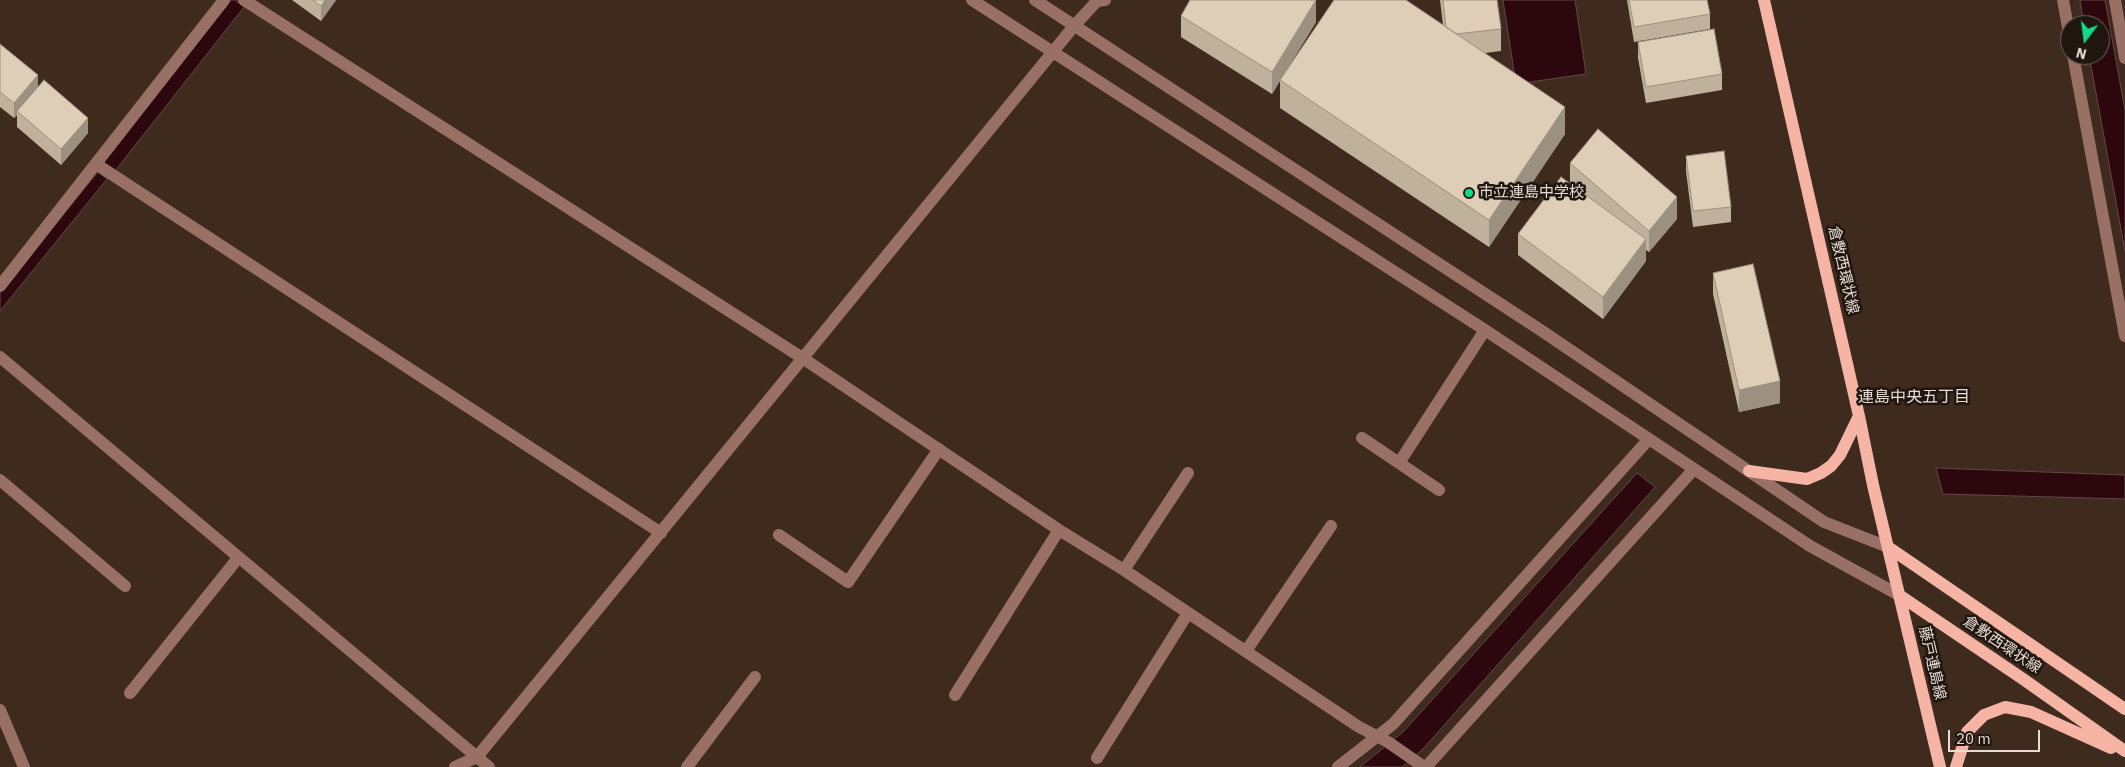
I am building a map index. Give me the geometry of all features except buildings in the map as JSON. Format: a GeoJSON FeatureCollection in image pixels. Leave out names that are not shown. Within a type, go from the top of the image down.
{"type":"FeatureCollection","features":[{"type":"Feature","properties":{"kind":"main road","name":"倉敷西環状線"},"geometry":{"type":"LineString","coordinates":[[1764,0],[1860,416],[1872,485],[1899,595],[2016,674],[2125,753]]}},
{"type":"Feature","properties":{"kind":"main road"},"geometry":{"type":"LineString","coordinates":[[1749,471],[1807,479],[1821,473],[1831,466],[1840,455],[1860,416]]}},
{"type":"Feature","properties":{"kind":"main road","name":"倉敷西環状線"},"geometry":{"type":"LineString","coordinates":[[1888,547],[2125,709]]}},
{"type":"Feature","properties":{"kind":"main road","name":"藤戸連島線"},"geometry":{"type":"LineString","coordinates":[[1899,595],[1940,767]]}},
{"type":"Feature","properties":{"kind":"main road"},"geometry":{"type":"LineString","coordinates":[[1956,767],[1967,732],[1984,715],[2005,707],[2031,712],[2125,753]]}},
{"type":"Feature","properties":{"kind":"street"},"geometry":{"type":"LineString","coordinates":[[0,286],[224,0]]}},
{"type":"Feature","properties":{"kind":"street"},"geometry":{"type":"LineString","coordinates":[[244,0],[804,359],[1059,530],[1124,570],[1359,727],[1382,739],[1422,765],[1694,469]]}},
{"type":"Feature","properties":{"kind":"street"},"geometry":{"type":"LineString","coordinates":[[972,0],[1485,330],[1810,546],[1899,595]]}},
{"type":"Feature","properties":{"kind":"street"},"geometry":{"type":"LineString","coordinates":[[1035,0],[1542,331],[1824,522],[1888,547]]}},
{"type":"Feature","properties":{"kind":"street"},"geometry":{"type":"LineString","coordinates":[[455,767],[477,757],[1054,53],[1074,26],[1097,1],[1105,0]]}},
{"type":"Feature","properties":{"kind":"street"},"geometry":{"type":"LineString","coordinates":[[2063,0],[2066,15]]}},
{"type":"Feature","properties":{"kind":"street"},"geometry":{"type":"LineString","coordinates":[[2115,0],[2125,58]]}},
{"type":"Feature","properties":{"kind":"street"},"geometry":{"type":"LineString","coordinates":[[2075,65],[2125,336]]}},
{"type":"Feature","properties":{"kind":"street"},"geometry":{"type":"LineString","coordinates":[[96,164],[661,533]]}},
{"type":"Feature","properties":{"kind":"street"},"geometry":{"type":"LineString","coordinates":[[1399,463],[1485,330]]}},
{"type":"Feature","properties":{"kind":"street"},"geometry":{"type":"LineString","coordinates":[[0,358],[489,767]]}},
{"type":"Feature","properties":{"kind":"street"},"geometry":{"type":"LineString","coordinates":[[1362,438],[1439,490]]}},
{"type":"Feature","properties":{"kind":"street"},"geometry":{"type":"LineString","coordinates":[[1338,767],[1382,739],[1392,724],[1649,440]]}},
{"type":"Feature","properties":{"kind":"street"},"geometry":{"type":"LineString","coordinates":[[779,535],[848,582],[939,449]]}},
{"type":"Feature","properties":{"kind":"street"},"geometry":{"type":"LineString","coordinates":[[1124,570],[1188,473]]}},
{"type":"Feature","properties":{"kind":"street"},"geometry":{"type":"LineString","coordinates":[[0,480],[125,586]]}},
{"type":"Feature","properties":{"kind":"street"},"geometry":{"type":"LineString","coordinates":[[1246,651],[1331,526]]}},
{"type":"Feature","properties":{"kind":"street"},"geometry":{"type":"LineString","coordinates":[[955,695],[1059,530]]}},
{"type":"Feature","properties":{"kind":"street"},"geometry":{"type":"LineString","coordinates":[[130,693],[238,558]]}},
{"type":"Feature","properties":{"kind":"street"},"geometry":{"type":"LineString","coordinates":[[1097,758],[1188,613]]}},
{"type":"Feature","properties":{"kind":"street"},"geometry":{"type":"LineString","coordinates":[[686,767],[755,678]]}},
{"type":"Feature","properties":{"kind":"street"},"geometry":{"type":"LineString","coordinates":[[0,710],[24,767]]}},
{"type":"Feature","properties":{"kind":"shaded area"},"geometry":{"type":"Polygon","coordinates":[[[231,0],[235,0],[244,7],[115,171],[103,162],[231,0]]]}},
{"type":"Feature","properties":{"kind":"shaded area"},"geometry":{"type":"Polygon","coordinates":[[[1503,0],[1575,0],[1586,74],[1516,84],[1503,0]]]}},
{"type":"Feature","properties":{"kind":"shaded area"},"geometry":{"type":"Polygon","coordinates":[[[2080,0],[2105,0],[2108,15],[2082,15],[2080,0]]]}},
{"type":"Feature","properties":{"kind":"shaded area"},"geometry":{"type":"Polygon","coordinates":[[[2110,28],[2125,110],[2125,251],[2091,65],[2110,65],[2110,28]]]}},
{"type":"Feature","properties":{"kind":"shaded area"},"geometry":{"type":"Polygon","coordinates":[[[98,172],[107,179],[0,311],[0,291],[98,172]]]}},
{"type":"Feature","properties":{"kind":"shaded area"},"geometry":{"type":"Polygon","coordinates":[[[1936,468],[2125,475],[2125,499],[1943,494],[1936,468]]]}},
{"type":"Feature","properties":{"kind":"shaded area"},"geometry":{"type":"Polygon","coordinates":[[[1637,473],[1655,487],[1423,749],[1402,767],[1360,767],[1403,732],[1637,473]]]}},
{"type":"Feature","properties":{"kind":"place","name":"市立連島中学校"},"geometry":{"type":"Point","coordinates":[1469,193]}},
{"type":"Feature","properties":{"kind":"district","name":"連島中央五丁目"},"geometry":{"type":"Point","coordinates":[1914,397]}}]}
